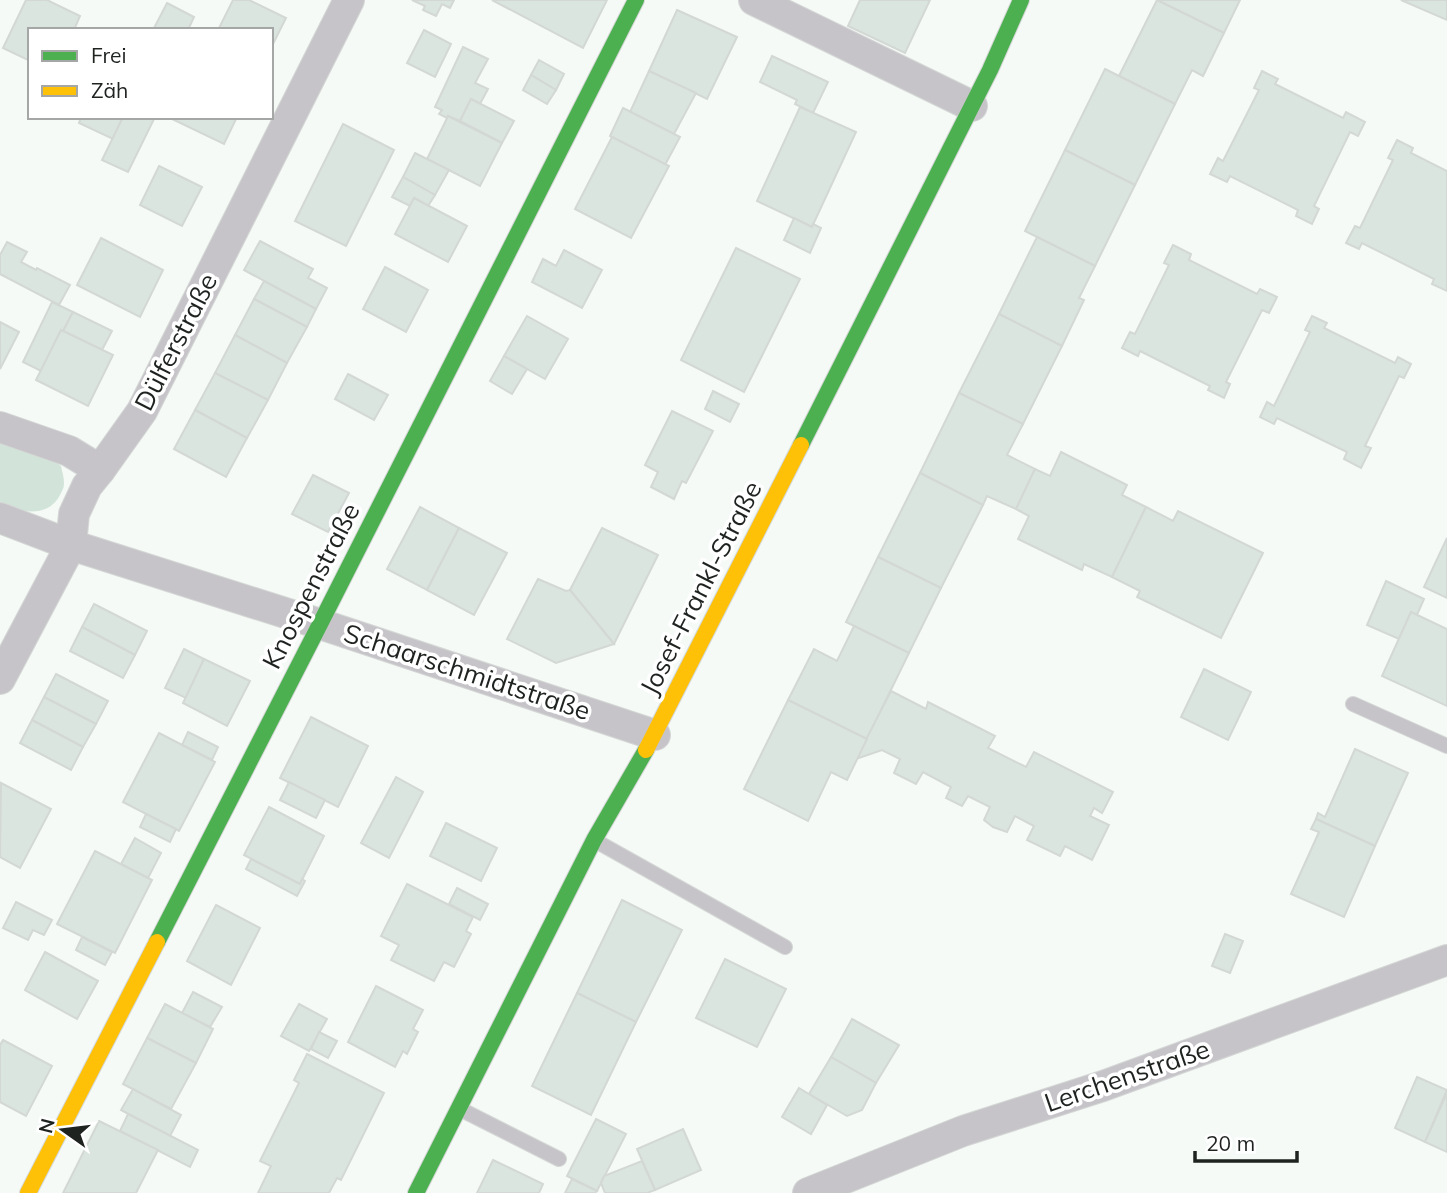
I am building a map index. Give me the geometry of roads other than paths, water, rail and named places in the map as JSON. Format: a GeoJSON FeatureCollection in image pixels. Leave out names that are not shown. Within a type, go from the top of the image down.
{"type":"FeatureCollection","features":[{"type":"Feature","properties":{"kind":"main road","name":"Knospenstraße"},"geometry":{"type":"LineString","coordinates":[[27,1193],[320,624],[636,0]]}},
{"type":"Feature","properties":{"kind":"main road","name":"Josef-Frankl-Straße"},"geometry":{"type":"LineString","coordinates":[[416,1193],[594,841],[655,734],[990,70],[1021,0]]}},
{"type":"Feature","properties":{"kind":"street","name":"Dülferstraße"},"geometry":{"type":"LineString","coordinates":[[0,679],[71,545],[74,514],[87,486],[142,411],[349,0]]}},
{"type":"Feature","properties":{"kind":"street"},"geometry":{"type":"LineString","coordinates":[[754,0],[972,106]]}},
{"type":"Feature","properties":{"kind":"street"},"geometry":{"type":"LineString","coordinates":[[0,428],[69,451],[100,470]]}},
{"type":"Feature","properties":{"kind":"street","name":"Schaarschmidtstraße"},"geometry":{"type":"LineString","coordinates":[[0,518],[71,545],[655,734]]}},
{"type":"Feature","properties":{"kind":"street","name":"Lerchenstraße"},"geometry":{"type":"LineString","coordinates":[[808,1193],[963,1131],[1103,1086],[1447,960]]}},
{"type":"Feature","properties":{"kind":"street"},"geometry":{"type":"LineString","coordinates":[[867,1193],[878,1165]]}},
{"type":"Feature","properties":{"kind":"lane"},"geometry":{"type":"LineString","coordinates":[[1353,704],[1447,746]]}},
{"type":"Feature","properties":{"kind":"lane"},"geometry":{"type":"LineString","coordinates":[[594,841],[785,947]]}},
{"type":"Feature","properties":{"kind":"lane"},"geometry":{"type":"LineString","coordinates":[[460,1108],[559,1158]]}}]}
